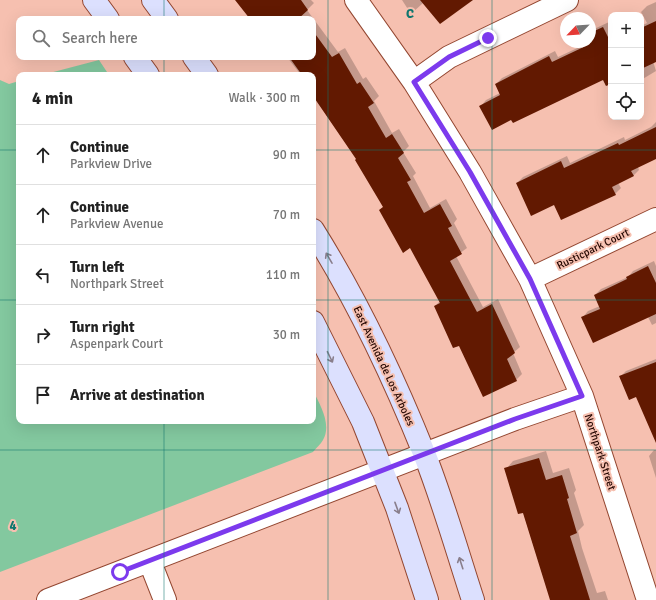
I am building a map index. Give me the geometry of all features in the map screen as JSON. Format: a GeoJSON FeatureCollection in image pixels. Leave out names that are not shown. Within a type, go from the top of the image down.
{"type":"FeatureCollection","features":[{"type":"Feature","properties":{"kind":"main road"},"geometry":{"type":"LineString","coordinates":[[94,0],[106,16]]}},
{"type":"Feature","properties":{"kind":"main road"},"geometry":{"type":"LineString","coordinates":[[153,0],[165,16]]}},
{"type":"Feature","properties":{"kind":"main road"},"geometry":{"type":"LineString","coordinates":[[137,60],[146,72]]}},
{"type":"Feature","properties":{"kind":"main road"},"geometry":{"type":"LineString","coordinates":[[196,60],[205,72]]}},
{"type":"Feature","properties":{"kind":"main road","name":"East Avenida de Los Arboles"},"geometry":{"type":"LineString","coordinates":[[316,235],[346,286],[395,385],[424,454],[473,600]]}},
{"type":"Feature","properties":{"kind":"main road"},"geometry":{"type":"LineString","coordinates":[[316,328],[363,422],[397,508],[427,600]]}},
{"type":"Feature","properties":{"kind":"street","name":"Northpark Street"},"geometry":{"type":"LineString","coordinates":[[356,0],[414,82],[470,172],[530,279],[582,396],[649,591]]}},
{"type":"Feature","properties":{"kind":"street"},"geometry":{"type":"LineString","coordinates":[[414,82],[449,57],[567,0]]}},
{"type":"Feature","properties":{"kind":"street","name":"Rusticpark Court"},"geometry":{"type":"LineString","coordinates":[[530,279],[656,219]]}},
{"type":"Feature","properties":{"kind":"street"},"geometry":{"type":"LineString","coordinates":[[48,600],[150,562],[515,419],[582,396]]}},
{"type":"Feature","properties":{"kind":"street"},"geometry":{"type":"LineString","coordinates":[[150,562],[165,600]]}},
{"type":"Feature","properties":{"kind":"green space"},"geometry":{"type":"Polygon","coordinates":[[[99,60],[107,72],[53,72],[99,60]]]}},
{"type":"Feature","properties":{"kind":"green space"},"geometry":{"type":"Polygon","coordinates":[[[0,80],[9,84],[16,82],[16,424],[316,424],[316,396],[326,421],[326,428],[323,440],[313,452],[0,572],[0,80]]]}},
{"type":"Feature","properties":{"kind":"building"},"geometry":{"type":"Polygon","coordinates":[[[235,0],[301,0],[308,10],[301,16],[248,16],[235,0]]]}},
{"type":"Feature","properties":{"kind":"building"},"geometry":{"type":"Polygon","coordinates":[[[420,0],[473,0],[440,24],[420,0]]]}},
{"type":"Feature","properties":{"kind":"building"},"geometry":{"type":"Polygon","coordinates":[[[656,21],[656,62],[644,68],[644,48],[644,27],[656,21]]]}},
{"type":"Feature","properties":{"kind":"building"},"geometry":{"type":"Polygon","coordinates":[[[603,27],[608,37],[608,85],[606,86],[603,80],[513,123],[511,120],[492,130],[479,106],[500,95],[495,84],[549,56],[552,62],[582,48],[596,48],[596,30],[603,27]]]}},
{"type":"Feature","properties":{"kind":"building"},"geometry":{"type":"Polygon","coordinates":[[[316,35],[332,57],[339,53],[357,84],[360,82],[374,103],[368,107],[386,138],[392,134],[404,153],[398,158],[411,180],[407,182],[424,213],[440,204],[452,226],[448,228],[462,254],[450,261],[477,312],[492,304],[515,353],[507,359],[517,381],[483,397],[459,346],[453,348],[434,306],[440,303],[410,248],[403,253],[379,210],[383,207],[355,160],[356,159],[316,100],[316,72],[300,72],[291,60],[316,60],[316,35]]]}},
{"type":"Feature","properties":{"kind":"building"},"geometry":{"type":"Polygon","coordinates":[[[656,127],[656,159],[631,171],[634,176],[612,187],[616,195],[561,220],[554,205],[531,216],[516,183],[561,161],[564,168],[618,143],[619,145],[656,127]]]}},
{"type":"Feature","properties":{"kind":"building"},"geometry":{"type":"Polygon","coordinates":[[[648,266],[656,283],[656,314],[593,343],[581,317],[600,309],[594,295],[627,279],[626,277],[648,266]]]}},
{"type":"Feature","properties":{"kind":"building"},"geometry":{"type":"Polygon","coordinates":[[[656,362],[656,443],[636,397],[629,400],[619,376],[656,362]]]}},
{"type":"Feature","properties":{"kind":"building"},"geometry":{"type":"Polygon","coordinates":[[[539,458],[546,480],[562,475],[577,533],[570,536],[590,600],[550,600],[523,513],[518,514],[504,468],[539,458]]]}},
{"type":"Feature","properties":{"kind":"route"},"geometry":{"type":"LineString","coordinates":[[120,572],[515,419],[582,396],[530,279],[470,172],[414,82],[449,57],[488,38]]}}]}
